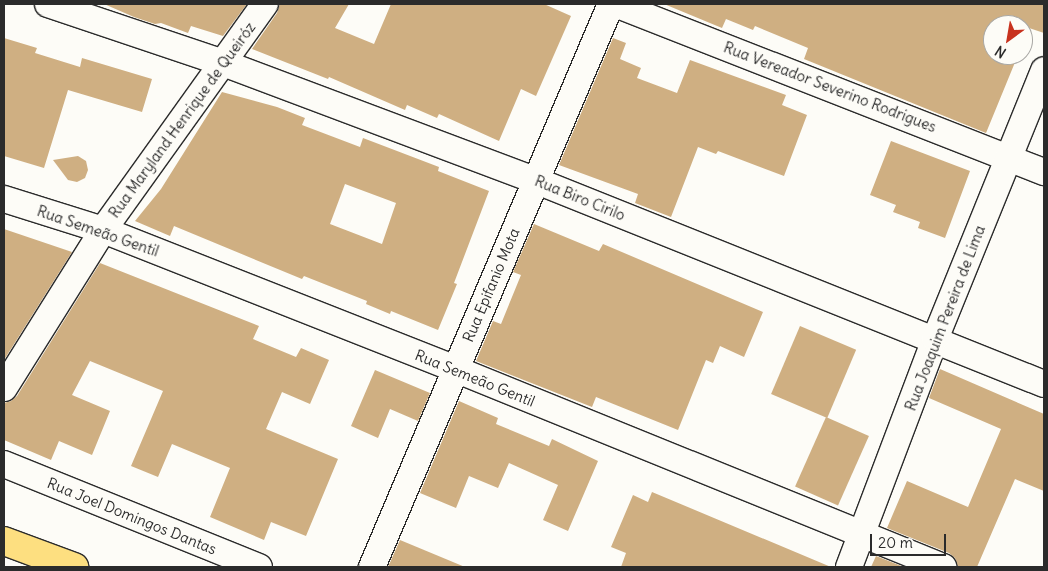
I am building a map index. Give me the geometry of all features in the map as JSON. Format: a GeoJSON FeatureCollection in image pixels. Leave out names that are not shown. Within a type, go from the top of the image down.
{"type":"FeatureCollection","features":[{"type":"Feature","properties":{"kind":"main road"},"geometry":{"type":"LineString","coordinates":[[4,541],[74,567]]}},
{"type":"Feature","properties":{"kind":"street","name":"Rua Biro Cirilo"},"geometry":{"type":"LineString","coordinates":[[48,4],[223,63],[537,181],[935,340]]}},
{"type":"Feature","properties":{"kind":"street","name":"Rua Maryland Henrique de Queiróz"},"geometry":{"type":"LineString","coordinates":[[4,388],[103,230],[265,4]]}},
{"type":"Feature","properties":{"kind":"street","name":"Rua Epifanio Mota"},"geometry":{"type":"LineString","coordinates":[[372,567],[611,4]]}},
{"type":"Feature","properties":{"kind":"street","name":"Rua Vereador Severino Rodrigues"},"geometry":{"type":"LineString","coordinates":[[615,4],[1044,172]]}},
{"type":"Feature","properties":{"kind":"street","name":"Rua Joaquim Pereira de Lima"},"geometry":{"type":"LineString","coordinates":[[849,567],[935,340],[1044,70]]}},
{"type":"Feature","properties":{"kind":"street","name":"Rua Semeão Gentil"},"geometry":{"type":"LineString","coordinates":[[4,199],[103,230],[455,369],[943,567]]}},
{"type":"Feature","properties":{"kind":"street"},"geometry":{"type":"LineString","coordinates":[[935,340],[1044,384]]}},
{"type":"Feature","properties":{"kind":"street","name":"Rua Joel Domingos Dantas"},"geometry":{"type":"LineString","coordinates":[[4,464],[259,567]]}},
{"type":"Feature","properties":{"kind":"building"},"geometry":{"type":"Polygon","coordinates":[[[104,4],[247,4],[223,36],[191,26],[188,33],[161,23],[155,24],[134,17],[104,4]]]}},
{"type":"Feature","properties":{"kind":"building"},"geometry":{"type":"Polygon","coordinates":[[[280,4],[349,4],[335,28],[374,44],[391,4],[544,4],[571,16],[536,96],[521,89],[499,141],[439,114],[437,118],[407,105],[405,110],[329,77],[328,79],[252,49],[277,13],[280,4]]]}},
{"type":"Feature","properties":{"kind":"building"},"geometry":{"type":"Polygon","coordinates":[[[664,4],[1044,4],[1044,33],[1033,29],[1033,15],[983,15],[983,65],[1014,65],[986,133],[804,59],[808,48],[755,26],[753,30],[726,19],[722,28],[664,4]]]}},
{"type":"Feature","properties":{"kind":"building"},"geometry":{"type":"Polygon","coordinates":[[[4,38],[37,48],[35,53],[80,67],[82,58],[152,79],[142,112],[68,90],[44,168],[4,156],[4,38]]]}},
{"type":"Feature","properties":{"kind":"building"},"geometry":{"type":"Polygon","coordinates":[[[613,38],[626,43],[620,59],[641,68],[637,78],[677,93],[690,60],[786,95],[782,105],[807,115],[784,176],[718,151],[716,154],[698,147],[671,217],[635,203],[638,194],[559,165],[613,38]]]}},
{"type":"Feature","properties":{"kind":"building"},"geometry":{"type":"Polygon","coordinates":[[[222,92],[277,107],[305,118],[302,125],[360,147],[363,138],[439,167],[438,171],[489,191],[454,283],[457,284],[438,330],[391,311],[390,314],[366,304],[367,301],[304,276],[302,279],[174,226],[170,236],[135,221],[161,189],[222,92]],[[345,184],[330,224],[382,244],[396,203],[345,184]]]}},
{"type":"Feature","properties":{"kind":"building"},"geometry":{"type":"Polygon","coordinates":[[[891,141],[970,171],[945,238],[918,228],[920,222],[893,212],[896,205],[870,195],[891,141]]]}},
{"type":"Feature","properties":{"kind":"building"},"geometry":{"type":"Polygon","coordinates":[[[78,156],[86,161],[88,170],[85,178],[77,182],[68,180],[53,160],[78,156]]]}},
{"type":"Feature","properties":{"kind":"building"},"geometry":{"type":"Polygon","coordinates":[[[534,224],[599,251],[603,244],[763,312],[744,357],[720,346],[713,363],[706,360],[678,430],[596,397],[592,407],[476,361],[493,321],[501,324],[521,275],[513,272],[534,224]]]}},
{"type":"Feature","properties":{"kind":"building"},"geometry":{"type":"Polygon","coordinates":[[[4,229],[72,252],[4,360],[4,229]]]}},
{"type":"Feature","properties":{"kind":"building"},"geometry":{"type":"Polygon","coordinates":[[[100,263],[259,326],[253,339],[296,357],[301,348],[329,360],[310,404],[282,392],[266,429],[338,459],[306,536],[271,522],[264,540],[210,517],[230,468],[172,444],[158,477],[131,466],[163,391],[90,361],[72,395],[110,411],[92,455],[59,441],[51,460],[4,440],[4,403],[11,401],[17,396],[100,263]]]}},
{"type":"Feature","properties":{"kind":"building"},"geometry":{"type":"Polygon","coordinates":[[[800,326],[856,350],[827,418],[771,394],[800,326]]]}},
{"type":"Feature","properties":{"kind":"building"},"geometry":{"type":"Polygon","coordinates":[[[940,369],[1044,414],[1044,491],[1015,479],[977,567],[958,567],[955,558],[949,553],[887,528],[907,481],[968,507],[1001,429],[929,398],[940,369]]]}},
{"type":"Feature","properties":{"kind":"building"},"geometry":{"type":"Polygon","coordinates":[[[375,370],[430,393],[418,421],[390,409],[378,438],[351,426],[375,370]]]}},
{"type":"Feature","properties":{"kind":"building"},"geometry":{"type":"Polygon","coordinates":[[[459,401],[498,418],[496,424],[549,446],[552,439],[598,461],[568,531],[543,520],[558,485],[509,463],[498,488],[469,476],[456,508],[420,493],[459,401]]]}},
{"type":"Feature","properties":{"kind":"building"},"geometry":{"type":"Polygon","coordinates":[[[826,417],[869,436],[838,506],[795,486],[826,417]]]}},
{"type":"Feature","properties":{"kind":"building"},"geometry":{"type":"Polygon","coordinates":[[[652,492],[831,567],[621,567],[626,553],[611,547],[633,495],[648,502],[652,492]]]}},
{"type":"Feature","properties":{"kind":"building"},"geometry":{"type":"Polygon","coordinates":[[[400,540],[465,567],[388,567],[400,540]]]}},
{"type":"Feature","properties":{"kind":"building"},"geometry":{"type":"Polygon","coordinates":[[[876,556],[904,567],[871,567],[876,556]]]}}]}
